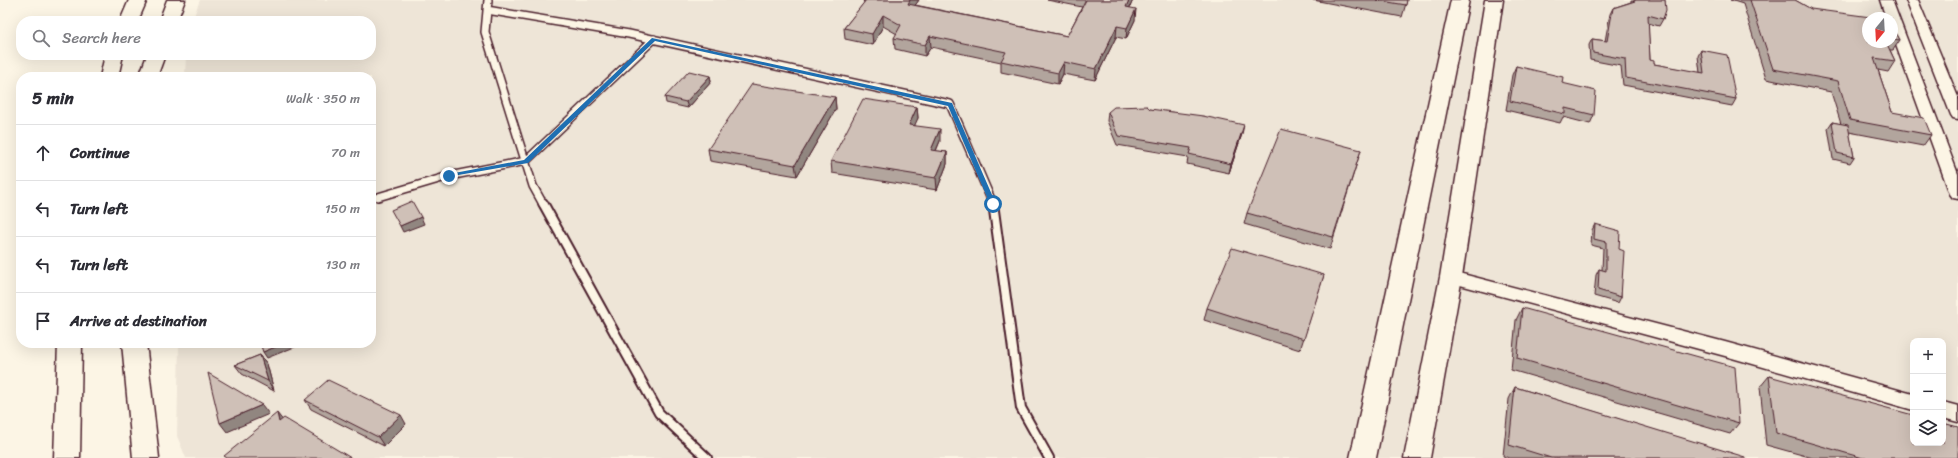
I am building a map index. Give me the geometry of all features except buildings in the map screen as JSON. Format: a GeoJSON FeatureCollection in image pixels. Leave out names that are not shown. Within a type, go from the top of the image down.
{"type":"FeatureCollection","features":[{"type":"Feature","properties":{"kind":"main road"},"geometry":{"type":"LineString","coordinates":[[131,16],[138,0]]}},
{"type":"Feature","properties":{"kind":"main road"},"geometry":{"type":"LineString","coordinates":[[170,16],[176,0]]}},
{"type":"Feature","properties":{"kind":"main road"},"geometry":{"type":"LineString","coordinates":[[1363,458],[1460,0]]}},
{"type":"Feature","properties":{"kind":"main road"},"geometry":{"type":"LineString","coordinates":[[1417,458],[1451,277],[1494,0]]}},
{"type":"Feature","properties":{"kind":"main road"},"geometry":{"type":"LineString","coordinates":[[110,72],[113,60]]}},
{"type":"Feature","properties":{"kind":"main road"},"geometry":{"type":"LineString","coordinates":[[150,72],[154,60]]}},
{"type":"Feature","properties":{"kind":"main road"},"geometry":{"type":"LineString","coordinates":[[67,458],[66,447],[70,348]]}},
{"type":"Feature","properties":{"kind":"main road"},"geometry":{"type":"LineString","coordinates":[[135,348],[146,458]]}},
{"type":"Feature","properties":{"kind":"street"},"geometry":{"type":"LineString","coordinates":[[1886,0],[1958,194]]}},
{"type":"Feature","properties":{"kind":"street"},"geometry":{"type":"LineString","coordinates":[[1912,0],[1958,114]]}},
{"type":"Feature","properties":{"kind":"street"},"geometry":{"type":"LineString","coordinates":[[1942,152],[1958,155]]}},
{"type":"Feature","properties":{"kind":"street"},"geometry":{"type":"LineString","coordinates":[[1451,277],[1725,349],[1910,401]]}},
{"type":"Feature","properties":{"kind":"street"},"geometry":{"type":"LineString","coordinates":[[1946,411],[1958,414]]}},
{"type":"Feature","properties":{"kind":"lane"},"geometry":{"type":"LineString","coordinates":[[488,0],[485,32],[533,186],[659,413],[707,458]]}},
{"type":"Feature","properties":{"kind":"lane"},"geometry":{"type":"LineString","coordinates":[[487,10],[654,39],[950,104],[993,204],[1021,408],[1049,458]]}},
{"type":"Feature","properties":{"kind":"lane"},"geometry":{"type":"LineString","coordinates":[[378,197],[449,176],[526,161],[654,39]]}},
{"type":"Feature","properties":{"kind":"shaded area"},"geometry":{"type":"Polygon","coordinates":[[[200,0],[1958,0],[1958,458],[186,458],[177,436],[179,348],[376,348],[376,72],[185,72],[186,60],[376,60],[376,16],[194,16],[200,0]]]}},
{"type":"Feature","properties":{"kind":"route"},"geometry":{"type":"LineString","coordinates":[[449,176],[526,161],[654,39],[950,104],[993,204]]}}]}
